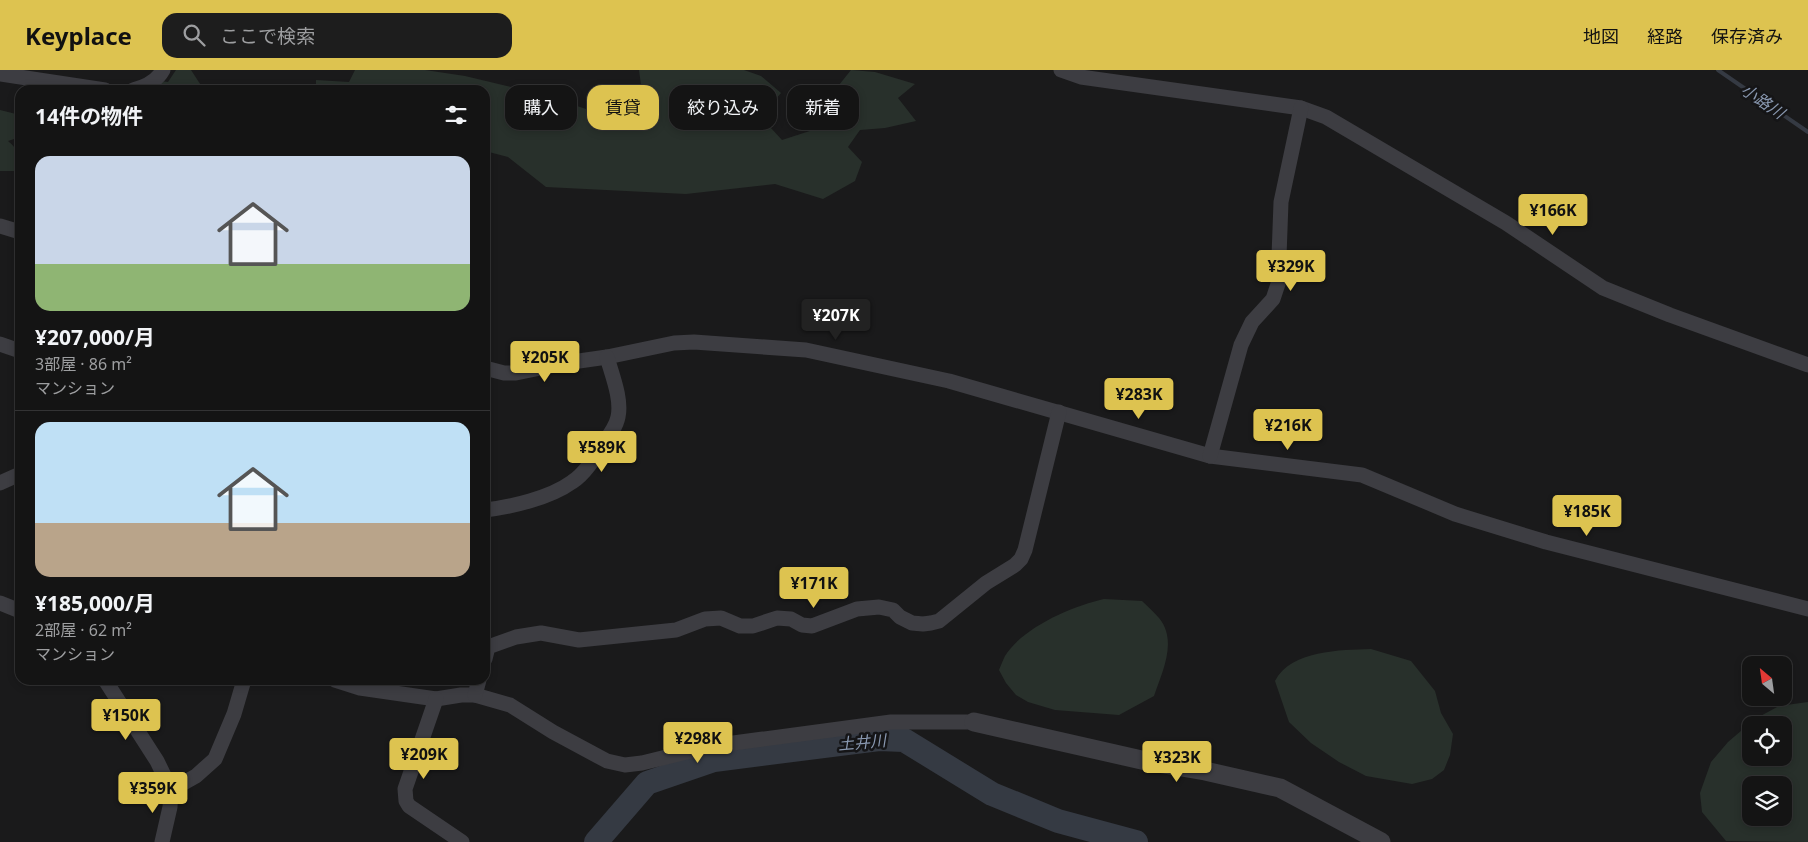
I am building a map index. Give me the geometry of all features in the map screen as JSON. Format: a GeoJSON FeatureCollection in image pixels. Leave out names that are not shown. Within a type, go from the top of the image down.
{"type":"FeatureCollection","features":[{"type":"Feature","properties":{"kind":"street"},"geometry":{"type":"LineString","coordinates":[[145,85],[160,75],[163,70]]}},
{"type":"Feature","properties":{"kind":"street"},"geometry":{"type":"LineString","coordinates":[[1061,70],[1081,77],[1302,108],[1326,117],[1506,223],[1603,288],[1670,316],[1808,365]]}},
{"type":"Feature","properties":{"kind":"street"},"geometry":{"type":"LineString","coordinates":[[0,74],[72,85]]}},
{"type":"Feature","properties":{"kind":"street"},"geometry":{"type":"LineString","coordinates":[[1210,456],[1241,345],[1252,322],[1273,299],[1278,284],[1281,202],[1302,108]]}},
{"type":"Feature","properties":{"kind":"street"},"geometry":{"type":"LineString","coordinates":[[0,226],[15,230]]}},
{"type":"Feature","properties":{"kind":"street"},"geometry":{"type":"LineString","coordinates":[[490,369],[504,373],[516,373],[674,343],[694,342],[806,350],[949,381],[1210,456],[1362,475],[1454,514],[1546,542],[1808,609]]}},
{"type":"Feature","properties":{"kind":"street"},"geometry":{"type":"LineString","coordinates":[[0,344],[15,349]]}},
{"type":"Feature","properties":{"kind":"street"},"geometry":{"type":"LineString","coordinates":[[490,509],[545,495],[573,482],[594,460],[614,427],[618,416],[618,399],[607,357]]}},
{"type":"Feature","properties":{"kind":"street"},"geometry":{"type":"LineString","coordinates":[[490,646],[516,637],[542,633],[578,640],[676,630],[705,619],[721,618],[740,626],[752,626],[777,618],[791,619],[802,625],[812,626],[857,609],[879,607],[893,610],[900,617],[912,623],[923,624],[939,621],[986,582],[1015,565],[1021,559],[1025,550],[1059,412]]}},
{"type":"Feature","properties":{"kind":"street"},"geometry":{"type":"LineString","coordinates":[[0,483],[15,476]]}},
{"type":"Feature","properties":{"kind":"street"},"geometry":{"type":"LineString","coordinates":[[0,603],[15,609]]}},
{"type":"Feature","properties":{"kind":"street"},"geometry":{"type":"LineString","coordinates":[[108,685],[158,761],[170,790],[170,807],[162,842]]}},
{"type":"Feature","properties":{"kind":"street"},"geometry":{"type":"LineString","coordinates":[[170,790],[196,776],[215,759],[234,714],[243,685]]}},
{"type":"Feature","properties":{"kind":"street"},"geometry":{"type":"LineString","coordinates":[[351,685],[436,699],[475,695],[510,705],[553,732],[607,761],[625,765],[642,763],[711,746],[891,722],[974,722],[1146,761],[1250,780],[1280,788],[1381,842]]}},
{"type":"Feature","properties":{"kind":"street"},"geometry":{"type":"LineString","coordinates":[[475,695],[478,685]]}},
{"type":"Feature","properties":{"kind":"street"},"geometry":{"type":"LineString","coordinates":[[436,699],[405,789],[405,796],[409,806],[462,842]]}},
{"type":"Feature","properties":{"kind":"shaded area"},"geometry":{"type":"Polygon","coordinates":[[[176,70],[191,70],[201,85],[153,85],[161,81],[168,82],[176,70]]]}},
{"type":"Feature","properties":{"kind":"shaded area"},"geometry":{"type":"Polygon","coordinates":[[[355,70],[425,70],[465,76],[505,85],[505,130],[577,130],[577,106],[587,109],[587,130],[659,130],[659,85],[641,85],[639,70],[744,70],[761,76],[772,85],[669,85],[669,130],[773,130],[782,140],[813,130],[859,130],[859,85],[839,85],[851,70],[875,72],[915,84],[898,98],[916,121],[885,128],[860,130],[848,147],[862,162],[855,181],[823,199],[775,184],[686,194],[546,187],[508,157],[490,152],[490,85],[316,85],[316,80],[349,82],[355,70]]]}},
{"type":"Feature","properties":{"kind":"shaded area"},"geometry":{"type":"Polygon","coordinates":[[[777,90],[781,93],[777,98],[777,90]]]}},
{"type":"Feature","properties":{"kind":"shaded area"},"geometry":{"type":"Polygon","coordinates":[[[0,110],[15,114],[15,139],[8,141],[15,148],[15,171],[0,171],[0,110]]]}},
{"type":"Feature","properties":{"kind":"shaded area"},"geometry":{"type":"Polygon","coordinates":[[[1104,599],[1142,601],[1165,627],[1168,646],[1167,657],[1154,696],[1119,715],[1055,710],[1028,702],[1016,695],[1006,683],[999,670],[1005,656],[1013,646],[1036,627],[1050,619],[1064,612],[1104,599]]]}},
{"type":"Feature","properties":{"kind":"shaded area"},"geometry":{"type":"Polygon","coordinates":[[[1371,649],[1411,661],[1435,691],[1441,713],[1453,734],[1450,755],[1444,770],[1432,779],[1412,784],[1366,776],[1339,762],[1311,743],[1289,722],[1275,681],[1282,671],[1293,663],[1318,654],[1332,651],[1371,649]]]}},
{"type":"Feature","properties":{"kind":"shaded area"},"geometry":{"type":"Polygon","coordinates":[[[1808,702],[1808,842],[1726,841],[1702,812],[1700,793],[1711,762],[1728,742],[1742,730],[1742,766],[1792,766],[1792,716],[1761,716],[1779,706],[1792,706],[1792,704],[1808,702]]]}},
{"type":"Feature","properties":{"kind":"waterway","name":"小路川"},"geometry":{"type":"LineString","coordinates":[[1718,70],[1808,132]]}},
{"type":"Feature","properties":{"kind":"waterway","name":"土井川"},"geometry":{"type":"LineString","coordinates":[[596,842],[647,783],[714,760],[879,739],[904,740],[992,794],[1058,821],[1136,842]]}}]}
